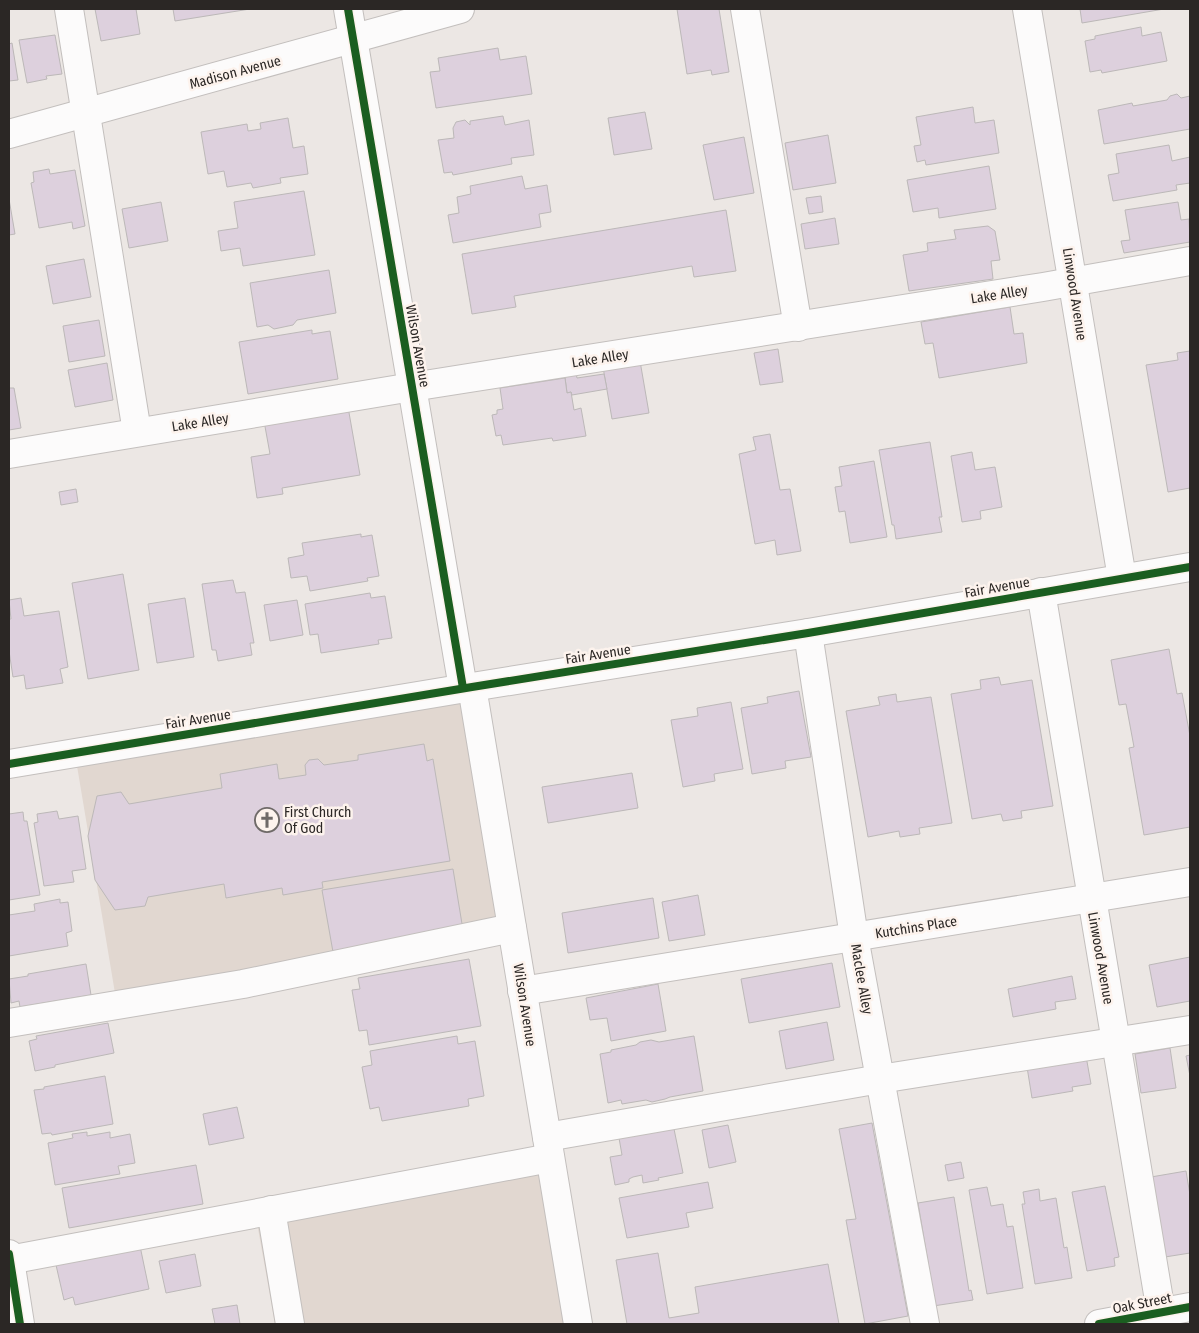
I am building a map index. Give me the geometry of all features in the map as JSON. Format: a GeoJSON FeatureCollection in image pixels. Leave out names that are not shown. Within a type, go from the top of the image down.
{"type":"FeatureCollection","features":[{"type":"Feature","properties":{"kind":"street"},"geometry":{"type":"LineString","coordinates":[[69,9],[137,432]]}},
{"type":"Feature","properties":{"kind":"street","name":"Wilson Avenue"},"geometry":{"type":"LineString","coordinates":[[348,9],[412,387],[512,928],[578,1324]]}},
{"type":"Feature","properties":{"kind":"street","name":"Madison Avenue"},"geometry":{"type":"LineString","coordinates":[[9,134],[86,111],[354,40],[460,9]]}},
{"type":"Feature","properties":{"kind":"street"},"geometry":{"type":"LineString","coordinates":[[745,9],[798,327]]}},
{"type":"Feature","properties":{"kind":"street","name":"Linwood Avenue"},"geometry":{"type":"LineString","coordinates":[[1027,9],[1122,578]]}},
{"type":"Feature","properties":{"kind":"street","name":"Lake Alley"},"geometry":{"type":"LineString","coordinates":[[9,454],[412,387],[798,327],[1190,261]]}},
{"type":"Feature","properties":{"kind":"street","name":"Fair Avenue"},"geometry":{"type":"LineString","coordinates":[[9,764],[467,687],[808,633],[1190,567]]}},
{"type":"Feature","properties":{"kind":"street","name":"Linwood Avenue"},"geometry":{"type":"LineString","coordinates":[[1041,592],[1162,1318]]}},
{"type":"Feature","properties":{"kind":"street","name":"Maclee Alley"},"geometry":{"type":"LineString","coordinates":[[808,633],[854,937],[925,1324]]}},
{"type":"Feature","properties":{"kind":"street","name":"Kutchins Place"},"geometry":{"type":"LineString","coordinates":[[522,991],[1190,882]]}},
{"type":"Feature","properties":{"kind":"street"},"geometry":{"type":"LineString","coordinates":[[9,1023],[243,984],[512,928]]}},
{"type":"Feature","properties":{"kind":"street"},"geometry":{"type":"LineString","coordinates":[[20,1324],[9,1258],[271,1210],[549,1147],[880,1079],[1190,1030]]}},
{"type":"Feature","properties":{"kind":"street"},"geometry":{"type":"LineString","coordinates":[[271,1210],[290,1324]]}},
{"type":"Feature","properties":{"kind":"street","name":"Oak Street"},"geometry":{"type":"LineString","coordinates":[[1099,1324],[1162,1318],[1190,1307]]}},
{"type":"Feature","properties":{"kind":"shaded area"},"geometry":{"type":"Polygon","coordinates":[[[474,681],[516,932],[116,999],[74,748],[474,681]]]}},
{"type":"Feature","properties":{"kind":"shaded area"},"geometry":{"type":"Polygon","coordinates":[[[551,1160],[579,1324],[275,1324],[254,1206],[551,1160]]]}},
{"type":"Feature","properties":{"kind":"building"},"geometry":{"type":"Polygon","coordinates":[[[95,9],[136,9],[140,34],[101,41],[95,9]]]}},
{"type":"Feature","properties":{"kind":"building"},"geometry":{"type":"Polygon","coordinates":[[[173,9],[250,9],[175,21],[173,9]]]}},
{"type":"Feature","properties":{"kind":"building"},"geometry":{"type":"Polygon","coordinates":[[[677,9],[719,9],[729,72],[712,75],[711,70],[687,74],[677,9]]]}},
{"type":"Feature","properties":{"kind":"building"},"geometry":{"type":"Polygon","coordinates":[[[1080,9],[1164,9],[1082,23],[1080,9]]]}},
{"type":"Feature","properties":{"kind":"building"},"geometry":{"type":"Polygon","coordinates":[[[1141,27],[1142,36],[1161,32],[1167,61],[1102,73],[1101,70],[1090,72],[1085,41],[1095,39],[1095,36],[1141,27]]]}},
{"type":"Feature","properties":{"kind":"building"},"geometry":{"type":"Polygon","coordinates":[[[55,35],[62,74],[46,76],[47,79],[27,83],[19,40],[55,35]]]}},
{"type":"Feature","properties":{"kind":"building"},"geometry":{"type":"Polygon","coordinates":[[[12,43],[18,80],[9,81],[9,44],[12,43]]]}},
{"type":"Feature","properties":{"kind":"building"},"geometry":{"type":"Polygon","coordinates":[[[498,48],[500,60],[526,56],[532,94],[436,108],[430,72],[440,71],[438,58],[498,48]]]}},
{"type":"Feature","properties":{"kind":"building"},"geometry":{"type":"Polygon","coordinates":[[[1177,94],[1181,98],[1190,96],[1190,129],[1104,144],[1098,110],[1132,103],[1133,106],[1167,100],[1170,96],[1177,94]]]}},
{"type":"Feature","properties":{"kind":"building"},"geometry":{"type":"Polygon","coordinates":[[[973,107],[975,123],[994,120],[999,153],[926,165],[925,160],[917,162],[914,146],[921,145],[916,117],[973,107]]]}},
{"type":"Feature","properties":{"kind":"building"},"geometry":{"type":"Polygon","coordinates":[[[645,112],[652,149],[614,155],[608,118],[645,112]]]}},
{"type":"Feature","properties":{"kind":"building"},"geometry":{"type":"Polygon","coordinates":[[[503,116],[505,125],[529,120],[534,155],[511,158],[512,164],[453,175],[452,172],[444,173],[438,140],[454,138],[453,128],[456,122],[465,120],[470,125],[470,121],[503,116]]]}},
{"type":"Feature","properties":{"kind":"building"},"geometry":{"type":"Polygon","coordinates":[[[288,118],[293,148],[304,146],[308,174],[280,178],[281,183],[253,188],[251,183],[227,187],[224,171],[208,174],[201,132],[247,124],[248,131],[261,129],[260,123],[288,118]]]}},
{"type":"Feature","properties":{"kind":"building"},"geometry":{"type":"Polygon","coordinates":[[[828,135],[836,183],[793,190],[785,143],[828,135]]]}},
{"type":"Feature","properties":{"kind":"building"},"geometry":{"type":"Polygon","coordinates":[[[744,137],[754,193],[714,200],[703,145],[744,137]]]}},
{"type":"Feature","properties":{"kind":"building"},"geometry":{"type":"Polygon","coordinates":[[[1169,145],[1172,161],[1190,157],[1190,183],[1176,185],[1177,190],[1113,201],[1108,175],[1119,173],[1116,154],[1169,145]]]}},
{"type":"Feature","properties":{"kind":"building"},"geometry":{"type":"Polygon","coordinates":[[[989,166],[996,209],[939,218],[938,208],[913,212],[907,180],[989,166]]]}},
{"type":"Feature","properties":{"kind":"building"},"geometry":{"type":"Polygon","coordinates":[[[49,169],[50,174],[75,170],[85,226],[73,229],[72,222],[39,228],[31,183],[34,182],[33,172],[49,169]]]}},
{"type":"Feature","properties":{"kind":"building"},"geometry":{"type":"Polygon","coordinates":[[[522,176],[525,189],[547,185],[551,212],[539,214],[541,227],[453,243],[448,215],[459,213],[457,197],[471,194],[470,186],[522,176]]]}},
{"type":"Feature","properties":{"kind":"building"},"geometry":{"type":"Polygon","coordinates":[[[304,191],[315,255],[243,266],[240,248],[221,251],[218,231],[238,228],[234,202],[304,191]]]}},
{"type":"Feature","properties":{"kind":"building"},"geometry":{"type":"Polygon","coordinates":[[[821,196],[823,212],[809,214],[806,198],[821,196]]]}},
{"type":"Feature","properties":{"kind":"building"},"geometry":{"type":"Polygon","coordinates":[[[9,199],[15,234],[9,235],[9,199]]]}},
{"type":"Feature","properties":{"kind":"building"},"geometry":{"type":"Polygon","coordinates":[[[161,202],[168,241],[129,248],[122,209],[161,202]]]}},
{"type":"Feature","properties":{"kind":"building"},"geometry":{"type":"Polygon","coordinates":[[[1178,202],[1181,220],[1189,219],[1190,242],[1124,253],[1121,241],[1130,240],[1125,210],[1178,202]]]}},
{"type":"Feature","properties":{"kind":"building"},"geometry":{"type":"Polygon","coordinates":[[[726,210],[736,271],[694,277],[692,266],[514,296],[516,307],[472,314],[462,254],[726,210]]]}},
{"type":"Feature","properties":{"kind":"building"},"geometry":{"type":"Polygon","coordinates":[[[835,218],[839,244],[805,249],[801,224],[835,218]]]}},
{"type":"Feature","properties":{"kind":"building"},"geometry":{"type":"Polygon","coordinates":[[[988,226],[995,231],[1000,260],[991,261],[993,279],[909,291],[903,255],[928,251],[927,243],[956,239],[954,230],[988,226]]]}},
{"type":"Feature","properties":{"kind":"building"},"geometry":{"type":"Polygon","coordinates":[[[84,259],[91,297],[53,304],[46,266],[84,259]]]}},
{"type":"Feature","properties":{"kind":"building"},"geometry":{"type":"Polygon","coordinates":[[[329,270],[336,313],[297,320],[293,325],[274,329],[268,325],[257,327],[250,283],[329,270]]]}},
{"type":"Feature","properties":{"kind":"building"},"geometry":{"type":"Polygon","coordinates":[[[1010,307],[1014,334],[1023,333],[1027,363],[939,378],[933,343],[925,344],[921,322],[1010,307]]]}},
{"type":"Feature","properties":{"kind":"building"},"geometry":{"type":"Polygon","coordinates":[[[99,320],[105,356],[69,362],[63,326],[99,320]]]}},
{"type":"Feature","properties":{"kind":"building"},"geometry":{"type":"Polygon","coordinates":[[[312,330],[312,334],[330,331],[338,379],[248,394],[239,342],[312,330]]]}},
{"type":"Feature","properties":{"kind":"building"},"geometry":{"type":"Polygon","coordinates":[[[778,349],[783,382],[760,385],[754,353],[778,349]]]}},
{"type":"Feature","properties":{"kind":"building"},"geometry":{"type":"Polygon","coordinates":[[[1190,351],[1190,488],[1168,492],[1146,365],[1178,360],[1177,353],[1190,351]]]}},
{"type":"Feature","properties":{"kind":"building"},"geometry":{"type":"Polygon","coordinates":[[[640,361],[649,413],[612,419],[603,367],[640,361]]]}},
{"type":"Feature","properties":{"kind":"building"},"geometry":{"type":"Polygon","coordinates":[[[107,363],[113,400],[75,407],[68,370],[107,363]]]}},
{"type":"Feature","properties":{"kind":"building"},"geometry":{"type":"Polygon","coordinates":[[[575,368],[577,378],[604,374],[607,389],[572,395],[571,392],[567,393],[564,370],[575,368]]]}},
{"type":"Feature","properties":{"kind":"building"},"geometry":{"type":"Polygon","coordinates":[[[565,378],[567,393],[571,392],[574,410],[581,408],[586,436],[553,441],[552,438],[503,445],[501,435],[496,436],[492,415],[497,414],[497,410],[503,409],[500,388],[565,378]]]}},
{"type":"Feature","properties":{"kind":"building"},"geometry":{"type":"Polygon","coordinates":[[[9,388],[14,388],[21,428],[9,430],[9,388]]]}},
{"type":"Feature","properties":{"kind":"building"},"geometry":{"type":"Polygon","coordinates":[[[348,407],[360,475],[282,488],[283,494],[257,498],[251,457],[270,454],[264,421],[348,407]]]}},
{"type":"Feature","properties":{"kind":"building"},"geometry":{"type":"Polygon","coordinates":[[[770,434],[780,490],[790,489],[801,551],[777,555],[775,540],[755,544],[739,454],[756,450],[753,437],[770,434]]]}},
{"type":"Feature","properties":{"kind":"building"},"geometry":{"type":"Polygon","coordinates":[[[930,442],[942,517],[939,517],[942,532],[896,539],[879,450],[930,442]]]}},
{"type":"Feature","properties":{"kind":"building"},"geometry":{"type":"Polygon","coordinates":[[[972,452],[975,470],[995,467],[1002,507],[980,511],[981,519],[962,522],[951,456],[972,452]]]}},
{"type":"Feature","properties":{"kind":"building"},"geometry":{"type":"Polygon","coordinates":[[[874,461],[887,537],[850,543],[845,511],[839,512],[835,487],[842,486],[839,467],[874,461]]]}},
{"type":"Feature","properties":{"kind":"building"},"geometry":{"type":"Polygon","coordinates":[[[76,489],[78,502],[61,505],[59,492],[76,489]]]}},
{"type":"Feature","properties":{"kind":"building"},"geometry":{"type":"Polygon","coordinates":[[[361,534],[361,537],[372,535],[379,576],[367,578],[368,581],[310,591],[307,576],[291,578],[288,558],[304,555],[302,543],[361,534]]]}},
{"type":"Feature","properties":{"kind":"building"},"geometry":{"type":"Polygon","coordinates":[[[123,574],[139,670],[88,679],[72,583],[123,574]]]}},
{"type":"Feature","properties":{"kind":"building"},"geometry":{"type":"Polygon","coordinates":[[[233,580],[236,593],[245,592],[254,643],[250,643],[252,655],[218,661],[216,650],[212,650],[202,584],[233,580]]]}},
{"type":"Feature","properties":{"kind":"building"},"geometry":{"type":"Polygon","coordinates":[[[370,593],[371,598],[385,596],[392,638],[378,640],[379,644],[321,653],[318,634],[310,635],[305,604],[370,593]]]}},
{"type":"Feature","properties":{"kind":"building"},"geometry":{"type":"Polygon","coordinates":[[[21,598],[24,616],[59,611],[68,667],[60,669],[63,683],[26,689],[24,675],[13,677],[9,651],[9,619],[11,619],[9,600],[21,598]]]}},
{"type":"Feature","properties":{"kind":"building"},"geometry":{"type":"Polygon","coordinates":[[[185,598],[194,657],[157,663],[148,604],[185,598]]]}},
{"type":"Feature","properties":{"kind":"building"},"geometry":{"type":"Polygon","coordinates":[[[297,600],[303,635],[270,641],[264,605],[297,600]]]}},
{"type":"Feature","properties":{"kind":"building"},"geometry":{"type":"Polygon","coordinates":[[[1169,649],[1177,694],[1182,693],[1190,736],[1190,827],[1144,835],[1129,748],[1134,747],[1126,704],[1119,705],[1111,660],[1169,649]]]}},
{"type":"Feature","properties":{"kind":"building"},"geometry":{"type":"Polygon","coordinates":[[[999,677],[1001,685],[1032,680],[1053,806],[1021,811],[1022,818],[1003,821],[1001,814],[972,819],[951,694],[981,689],[980,680],[999,677]]]}},
{"type":"Feature","properties":{"kind":"building"},"geometry":{"type":"Polygon","coordinates":[[[799,691],[811,757],[785,761],[786,768],[752,774],[741,708],[768,703],[767,697],[799,691]]]}},
{"type":"Feature","properties":{"kind":"building"},"geometry":{"type":"Polygon","coordinates":[[[896,694],[897,702],[931,697],[952,823],[919,828],[920,834],[900,837],[899,831],[868,837],[846,711],[880,705],[878,697],[896,694]]]}},
{"type":"Feature","properties":{"kind":"building"},"geometry":{"type":"Polygon","coordinates":[[[731,702],[743,769],[714,774],[715,781],[683,787],[671,720],[698,716],[697,708],[731,702]]]}},
{"type":"Feature","properties":{"kind":"building","name":"First Church Of God"},"geometry":{"type":"Polygon","coordinates":[[[424,744],[427,761],[433,759],[450,861],[322,882],[323,888],[283,895],[282,888],[226,898],[224,884],[148,897],[145,906],[115,910],[95,880],[88,836],[97,796],[121,792],[129,804],[222,788],[220,774],[277,764],[279,779],[306,775],[305,765],[309,760],[318,759],[324,765],[358,760],[358,755],[424,744]]]}},
{"type":"Feature","properties":{"kind":"building"},"geometry":{"type":"Polygon","coordinates":[[[632,773],[638,808],[548,823],[542,787],[632,773]]]}},
{"type":"Feature","properties":{"kind":"building"},"geometry":{"type":"Polygon","coordinates":[[[57,811],[59,819],[78,816],[86,869],[72,871],[74,882],[44,886],[34,823],[38,822],[37,814],[57,811]]]}},
{"type":"Feature","properties":{"kind":"building"},"geometry":{"type":"Polygon","coordinates":[[[23,812],[24,821],[27,821],[40,895],[9,900],[9,814],[23,812]]]}},
{"type":"Feature","properties":{"kind":"building"},"geometry":{"type":"Polygon","coordinates":[[[453,869],[463,930],[333,952],[322,890],[453,869]]]}},
{"type":"Feature","properties":{"kind":"building"},"geometry":{"type":"Polygon","coordinates":[[[698,895],[705,935],[669,941],[662,902],[698,895]]]}},
{"type":"Feature","properties":{"kind":"building"},"geometry":{"type":"Polygon","coordinates":[[[653,898],[659,938],[568,953],[562,913],[653,898]]]}},
{"type":"Feature","properties":{"kind":"building"},"geometry":{"type":"Polygon","coordinates":[[[60,899],[60,903],[68,902],[72,931],[66,933],[68,946],[9,956],[9,915],[35,911],[34,904],[60,899]]]}},
{"type":"Feature","properties":{"kind":"building"},"geometry":{"type":"Polygon","coordinates":[[[1190,957],[1190,1001],[1157,1007],[1149,965],[1190,957]]]}},
{"type":"Feature","properties":{"kind":"building"},"geometry":{"type":"Polygon","coordinates":[[[469,959],[481,1026],[369,1045],[367,1030],[359,1031],[352,990],[360,989],[358,978],[469,959]]]}},
{"type":"Feature","properties":{"kind":"building"},"geometry":{"type":"Polygon","coordinates":[[[832,963],[840,1007],[749,1023],[741,979],[832,963]]]}},
{"type":"Feature","properties":{"kind":"building"},"geometry":{"type":"Polygon","coordinates":[[[86,964],[91,995],[20,1007],[19,1001],[11,1003],[9,979],[86,964]]]}},
{"type":"Feature","properties":{"kind":"building"},"geometry":{"type":"Polygon","coordinates":[[[1072,976],[1076,999],[1055,1002],[1056,1009],[1013,1017],[1008,989],[1072,976]]]}},
{"type":"Feature","properties":{"kind":"building"},"geometry":{"type":"Polygon","coordinates":[[[658,984],[666,1031],[611,1041],[607,1018],[590,1020],[586,998],[658,984]]]}},
{"type":"Feature","properties":{"kind":"building"},"geometry":{"type":"Polygon","coordinates":[[[827,1022],[834,1060],[786,1069],[779,1031],[827,1022]]]}},
{"type":"Feature","properties":{"kind":"building"},"geometry":{"type":"Polygon","coordinates":[[[108,1023],[114,1053],[35,1071],[29,1041],[37,1039],[36,1036],[108,1023]]]}},
{"type":"Feature","properties":{"kind":"building"},"geometry":{"type":"Polygon","coordinates":[[[457,1036],[458,1044],[475,1041],[484,1096],[468,1099],[469,1106],[382,1121],[379,1107],[370,1109],[362,1067],[372,1065],[370,1051],[457,1036]]]}},
{"type":"Feature","properties":{"kind":"building"},"geometry":{"type":"Polygon","coordinates":[[[694,1036],[703,1091],[652,1102],[646,1100],[622,1104],[621,1100],[608,1103],[600,1054],[636,1045],[640,1042],[651,1040],[659,1042],[694,1036]]]}},
{"type":"Feature","properties":{"kind":"building"},"geometry":{"type":"Polygon","coordinates":[[[1170,1048],[1176,1088],[1141,1093],[1135,1054],[1170,1048]]]}},
{"type":"Feature","properties":{"kind":"building"},"geometry":{"type":"Polygon","coordinates":[[[1190,1055],[1190,1076],[1186,1056],[1190,1055]]]}},
{"type":"Feature","properties":{"kind":"building"},"geometry":{"type":"Polygon","coordinates":[[[1086,1056],[1091,1084],[1072,1087],[1073,1091],[1032,1098],[1027,1067],[1086,1056]]]}},
{"type":"Feature","properties":{"kind":"building"},"geometry":{"type":"Polygon","coordinates":[[[105,1076],[113,1124],[52,1135],[51,1133],[42,1134],[34,1090],[105,1076]]]}},
{"type":"Feature","properties":{"kind":"building"},"geometry":{"type":"Polygon","coordinates":[[[237,1107],[244,1138],[209,1145],[203,1114],[237,1107]]]}},
{"type":"Feature","properties":{"kind":"building"},"geometry":{"type":"Polygon","coordinates":[[[872,1123],[908,1316],[865,1324],[846,1220],[856,1219],[839,1129],[872,1123]]]}},
{"type":"Feature","properties":{"kind":"building"},"geometry":{"type":"Polygon","coordinates":[[[728,1125],[736,1162],[709,1168],[702,1130],[728,1125]]]}},
{"type":"Feature","properties":{"kind":"building"},"geometry":{"type":"Polygon","coordinates":[[[674,1129],[683,1173],[643,1183],[642,1175],[629,1179],[629,1182],[615,1185],[610,1157],[622,1155],[619,1138],[674,1129]]]}},
{"type":"Feature","properties":{"kind":"building"},"geometry":{"type":"Polygon","coordinates":[[[87,1132],[87,1136],[110,1132],[110,1138],[130,1134],[135,1163],[118,1166],[120,1174],[55,1185],[48,1143],[73,1138],[72,1134],[87,1132]]]}},
{"type":"Feature","properties":{"kind":"building"},"geometry":{"type":"Polygon","coordinates":[[[961,1162],[964,1178],[948,1181],[945,1165],[961,1162]]]}},
{"type":"Feature","properties":{"kind":"building"},"geometry":{"type":"Polygon","coordinates":[[[196,1165],[203,1204],[69,1228],[62,1188],[196,1165]]]}},
{"type":"Feature","properties":{"kind":"building"},"geometry":{"type":"Polygon","coordinates":[[[1186,1171],[1190,1195],[1190,1253],[1165,1257],[1151,1177],[1186,1171]]]}},
{"type":"Feature","properties":{"kind":"building"},"geometry":{"type":"Polygon","coordinates":[[[708,1182],[713,1208],[686,1213],[689,1227],[627,1238],[619,1198],[708,1182]]]}},
{"type":"Feature","properties":{"kind":"building"},"geometry":{"type":"Polygon","coordinates":[[[1105,1186],[1119,1257],[1114,1258],[1115,1266],[1087,1271],[1072,1192],[1105,1186]]]}},
{"type":"Feature","properties":{"kind":"building"},"geometry":{"type":"Polygon","coordinates":[[[987,1187],[991,1206],[1003,1204],[1007,1227],[1013,1226],[1023,1288],[987,1294],[969,1190],[987,1187]]]}},
{"type":"Feature","properties":{"kind":"building"},"geometry":{"type":"Polygon","coordinates":[[[1039,1189],[1040,1201],[1056,1198],[1064,1248],[1067,1247],[1072,1278],[1035,1284],[1022,1204],[1025,1204],[1023,1192],[1039,1189]]]}},
{"type":"Feature","properties":{"kind":"building"},"geometry":{"type":"Polygon","coordinates":[[[954,1197],[969,1291],[971,1290],[973,1300],[933,1306],[929,1287],[932,1286],[918,1203],[954,1197]]]}},
{"type":"Feature","properties":{"kind":"building"},"geometry":{"type":"Polygon","coordinates":[[[140,1246],[149,1289],[75,1305],[73,1297],[64,1300],[56,1265],[140,1246]]]}},
{"type":"Feature","properties":{"kind":"building"},"geometry":{"type":"Polygon","coordinates":[[[658,1253],[669,1318],[699,1313],[695,1287],[828,1264],[839,1324],[627,1324],[616,1260],[658,1253]]]}},
{"type":"Feature","properties":{"kind":"building"},"geometry":{"type":"Polygon","coordinates":[[[195,1254],[201,1286],[166,1293],[159,1261],[195,1254]]]}},
{"type":"Feature","properties":{"kind":"building"},"geometry":{"type":"Polygon","coordinates":[[[237,1305],[240,1324],[215,1324],[212,1309],[237,1305]]]}},
{"type":"Feature","properties":{"kind":"cycle path"},"geometry":{"type":"LineString","coordinates":[[348,9],[463,688]]}},
{"type":"Feature","properties":{"kind":"cycle path"},"geometry":{"type":"LineString","coordinates":[[9,764],[808,633],[1190,567]]}},
{"type":"Feature","properties":{"kind":"cycle path"},"geometry":{"type":"LineString","coordinates":[[9,1254],[20,1324]]}},
{"type":"Feature","properties":{"kind":"cycle path"},"geometry":{"type":"LineString","coordinates":[[1099,1324],[1190,1307]]}},
{"type":"Feature","properties":{"kind":"place","name":"First Church Of God"},"geometry":{"type":"Point","coordinates":[267,820]}}]}
